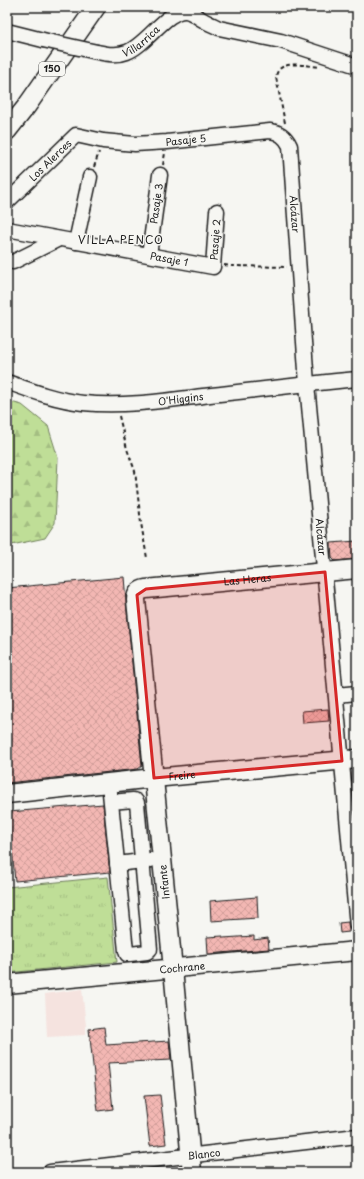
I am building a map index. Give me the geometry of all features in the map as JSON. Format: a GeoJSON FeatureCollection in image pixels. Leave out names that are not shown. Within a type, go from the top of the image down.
{"type":"FeatureCollection","features":[{"type":"Feature","properties":{"kind":"main road","name":"150"},"geometry":{"type":"LineString","coordinates":[[7,131],[26,107],[96,7]]}},
{"type":"Feature","properties":{"kind":"main road","name":"Las Heras"},"geometry":{"type":"LineString","coordinates":[[138,592],[146,589],[357,569]]}},
{"type":"Feature","properties":{"kind":"main road","name":"Infante"},"geometry":{"type":"LineString","coordinates":[[138,592],[136,600],[191,1164]]}},
{"type":"Feature","properties":{"kind":"main road","name":"Freire"},"geometry":{"type":"LineString","coordinates":[[7,794],[154,778],[350,760]]}},
{"type":"Feature","properties":{"kind":"main road","name":"Cochrane"},"geometry":{"type":"LineString","coordinates":[[7,984],[357,951]]}},
{"type":"Feature","properties":{"kind":"street","name":"Villarrica"},"geometry":{"type":"LineString","coordinates":[[7,31],[97,52],[112,54],[132,50],[171,16],[177,12],[186,11],[191,12],[219,28],[281,41],[357,66]]}},
{"type":"Feature","properties":{"kind":"street","name":"Pasaje 5"},"geometry":{"type":"LineString","coordinates":[[76,135],[103,141],[135,144],[270,131],[279,133],[288,142]]}},
{"type":"Feature","properties":{"kind":"street","name":"Los Alerces"},"geometry":{"type":"LineString","coordinates":[[7,202],[76,135]]}},
{"type":"Feature","properties":{"kind":"street","name":"Alcázar"},"geometry":{"type":"LineString","coordinates":[[288,142],[307,384],[336,695],[350,760],[357,926]]}},
{"type":"Feature","properties":{"kind":"street","name":"Pasaje 3"},"geometry":{"type":"LineString","coordinates":[[149,255],[160,176]]}},
{"type":"Feature","properties":{"kind":"street"},"geometry":{"type":"LineString","coordinates":[[76,242],[90,177]]}},
{"type":"Feature","properties":{"kind":"street","name":"Pasaje 2"},"geometry":{"type":"LineString","coordinates":[[213,267],[217,212]]}},
{"type":"Feature","properties":{"kind":"street","name":"Pasaje 1"},"geometry":{"type":"LineString","coordinates":[[7,229],[213,267]]}},
{"type":"Feature","properties":{"kind":"street"},"geometry":{"type":"LineString","coordinates":[[13,262],[60,239]]}},
{"type":"Feature","properties":{"kind":"street","name":"O'Higgins"},"geometry":{"type":"LineString","coordinates":[[7,382],[38,394],[57,399],[82,403],[117,405],[357,379]]}},
{"type":"Feature","properties":{"kind":"street"},"geometry":{"type":"LineString","coordinates":[[336,695],[357,693]]}},
{"type":"Feature","properties":{"kind":"street"},"geometry":{"type":"LineString","coordinates":[[114,782],[116,802],[117,864],[126,952],[127,954],[147,952],[150,949],[137,803],[133,800],[116,802]]}},
{"type":"Feature","properties":{"kind":"street"},"geometry":{"type":"LineString","coordinates":[[117,864],[162,859]]}},
{"type":"Feature","properties":{"kind":"street","name":"Blanco"},"geometry":{"type":"LineString","coordinates":[[50,1172],[191,1164],[357,1136]]}},
{"type":"Feature","properties":{"kind":"path"},"geometry":{"type":"LineString","coordinates":[[288,142],[276,77],[277,71],[285,65],[322,67]]}},
{"type":"Feature","properties":{"kind":"path"},"geometry":{"type":"LineString","coordinates":[[90,177],[103,141]]}},
{"type":"Feature","properties":{"kind":"path"},"geometry":{"type":"LineString","coordinates":[[160,176],[167,142]]}},
{"type":"Feature","properties":{"kind":"path"},"geometry":{"type":"LineString","coordinates":[[213,267],[216,263],[219,263],[232,266],[299,267]]}},
{"type":"Feature","properties":{"kind":"path"},"geometry":{"type":"LineString","coordinates":[[117,405],[127,449],[135,471],[147,558]]}},
{"type":"Feature","properties":{"kind":"highlighted area"},"geometry":{"type":"Polygon","coordinates":[[[325,572],[342,761],[154,778],[137,595],[146,589],[325,572]]]}},
{"type":"Feature","properties":{"kind":"shaded area"},"geometry":{"type":"Polygon","coordinates":[[[357,772],[357,815],[354,815],[350,773],[357,772]]]}},
{"type":"Feature","properties":{"kind":"shaded area"},"geometry":{"type":"Polygon","coordinates":[[[82,989],[86,1026],[85,1035],[47,1037],[45,994],[82,989]]]}},
{"type":"Feature","properties":{"kind":"green space"},"geometry":{"type":"Polygon","coordinates":[[[7,401],[22,405],[48,426],[58,458],[55,523],[45,538],[7,546],[7,401]]]}},
{"type":"Feature","properties":{"kind":"green space"},"geometry":{"type":"Polygon","coordinates":[[[108,877],[117,962],[7,973],[7,887],[108,877]]]}},
{"type":"Feature","properties":{"kind":"building"},"geometry":{"type":"Polygon","coordinates":[[[357,541],[357,559],[335,561],[332,558],[331,543],[357,541]]]}},
{"type":"Feature","properties":{"kind":"building"},"geometry":{"type":"Polygon","coordinates":[[[124,577],[142,766],[138,769],[7,783],[7,588],[124,577]]]}},
{"type":"Feature","properties":{"kind":"building"},"geometry":{"type":"Polygon","coordinates":[[[328,709],[329,721],[303,723],[302,711],[328,709]]]}},
{"type":"Feature","properties":{"kind":"building"},"geometry":{"type":"Polygon","coordinates":[[[103,804],[110,872],[15,881],[10,828],[7,828],[7,818],[9,818],[9,812],[103,804]]]}},
{"type":"Feature","properties":{"kind":"building"},"geometry":{"type":"Polygon","coordinates":[[[257,897],[258,918],[211,921],[210,901],[257,897]]]}},
{"type":"Feature","properties":{"kind":"building"},"geometry":{"type":"Polygon","coordinates":[[[348,922],[349,932],[340,933],[339,923],[348,922]]]}},
{"type":"Feature","properties":{"kind":"building"},"geometry":{"type":"Polygon","coordinates":[[[223,936],[223,938],[254,936],[254,940],[268,938],[269,949],[208,954],[207,937],[223,936]]]}},
{"type":"Feature","properties":{"kind":"building"},"geometry":{"type":"Polygon","coordinates":[[[104,1027],[106,1045],[169,1041],[171,1060],[108,1063],[113,1109],[98,1111],[89,1029],[104,1027]]]}},
{"type":"Feature","properties":{"kind":"building"},"geometry":{"type":"Polygon","coordinates":[[[160,1095],[166,1144],[150,1146],[144,1096],[160,1095]]]}},
{"type":"Feature","properties":{"kind":"district","name":"VILLA PENCO"},"geometry":{"type":"Point","coordinates":[121,240]}}]}
